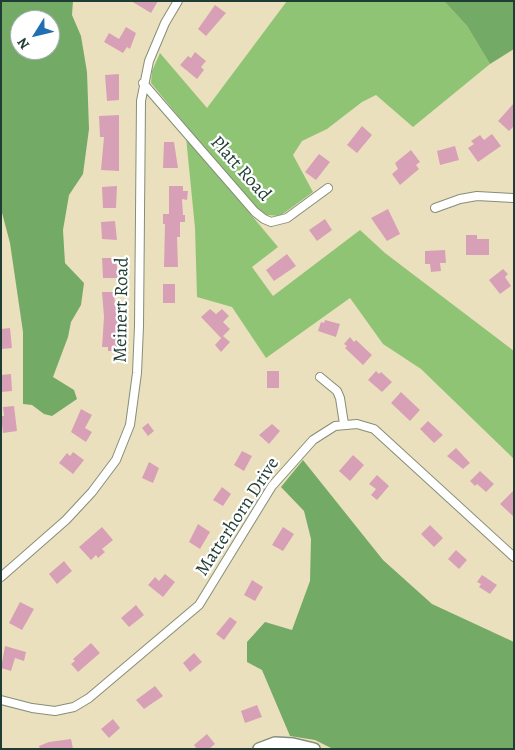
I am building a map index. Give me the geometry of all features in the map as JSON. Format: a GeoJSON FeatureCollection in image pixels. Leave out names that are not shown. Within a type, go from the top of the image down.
{"type":"FeatureCollection","features":[{"type":"Feature","properties":{"kind":"street","name":"Meinert Road"},"geometry":{"type":"LineString","coordinates":[[1,577],[66,520],[92,492],[116,460],[130,425],[137,373],[139,326],[141,101],[143,83],[159,37],[178,1]]}},
{"type":"Feature","properties":{"kind":"street","name":"Platt Road"},"geometry":{"type":"LineString","coordinates":[[143,83],[255,212],[264,218],[279,222],[328,188]]}},
{"type":"Feature","properties":{"kind":"street"},"geometry":{"type":"LineString","coordinates":[[435,208],[460,199],[478,196],[513,199]]}},
{"type":"Feature","properties":{"kind":"street"},"geometry":{"type":"LineString","coordinates":[[320,377],[337,391],[344,424],[365,426],[382,436],[514,557]]}},
{"type":"Feature","properties":{"kind":"street","name":"Matterhorn Drive"},"geometry":{"type":"LineString","coordinates":[[1,700],[32,708],[55,711],[74,707],[89,698],[199,605],[280,476],[319,435],[330,428],[344,424]]}},
{"type":"Feature","properties":{"kind":"street"},"geometry":{"type":"LineString","coordinates":[[259,749],[275,743],[293,744],[314,749]]}},
{"type":"Feature","properties":{"kind":"green space"},"geometry":{"type":"Polygon","coordinates":[[[1,1],[73,1],[72,15],[81,36],[87,72],[89,129],[83,174],[69,195],[63,230],[65,263],[84,283],[81,305],[71,322],[68,337],[53,377],[74,390],[77,399],[52,416],[44,414],[32,405],[23,404],[23,332],[10,243],[1,209],[1,1]]]}},
{"type":"Feature","properties":{"kind":"green space"},"geometry":{"type":"Polygon","coordinates":[[[287,1],[444,1],[467,26],[490,64],[413,127],[376,95],[362,102],[327,129],[302,141],[293,155],[313,192],[280,216],[267,215],[254,208],[151,83],[152,71],[160,53],[207,108],[287,1]]]}},
{"type":"Feature","properties":{"kind":"green space"},"geometry":{"type":"Polygon","coordinates":[[[444,1],[514,1],[514,49],[490,64],[467,26],[444,1]]]}},
{"type":"Feature","properties":{"kind":"green space"},"geometry":{"type":"Polygon","coordinates":[[[186,137],[278,247],[252,267],[273,296],[360,230],[385,253],[514,351],[514,459],[421,369],[383,344],[350,298],[266,358],[232,307],[197,297],[195,228],[186,137]]]}},
{"type":"Feature","properties":{"kind":"green space"},"geometry":{"type":"Polygon","coordinates":[[[303,460],[383,560],[432,604],[514,642],[514,749],[333,749],[315,740],[290,736],[262,670],[247,662],[247,642],[265,622],[292,630],[310,581],[311,539],[304,511],[281,487],[303,460]]]}},
{"type":"Feature","properties":{"kind":"building"},"geometry":{"type":"Polygon","coordinates":[[[131,1],[158,1],[151,13],[131,1]]]}},
{"type":"Feature","properties":{"kind":"building"},"geometry":{"type":"Polygon","coordinates":[[[215,5],[226,13],[206,36],[198,29],[215,5]]]}},
{"type":"Feature","properties":{"kind":"building"},"geometry":{"type":"Polygon","coordinates":[[[126,27],[136,33],[130,49],[127,47],[123,53],[104,42],[109,33],[119,39],[126,27]]]}},
{"type":"Feature","properties":{"kind":"building"},"geometry":{"type":"Polygon","coordinates":[[[195,52],[206,61],[201,67],[204,70],[197,79],[180,65],[188,56],[191,58],[195,52]]]}},
{"type":"Feature","properties":{"kind":"building"},"geometry":{"type":"Polygon","coordinates":[[[119,74],[119,100],[107,101],[105,75],[119,74]]]}},
{"type":"Feature","properties":{"kind":"building"},"geometry":{"type":"Polygon","coordinates":[[[514,103],[514,126],[509,131],[498,121],[514,103]]]}},
{"type":"Feature","properties":{"kind":"building"},"geometry":{"type":"Polygon","coordinates":[[[119,115],[119,171],[101,170],[104,137],[100,137],[99,116],[119,115]]]}},
{"type":"Feature","properties":{"kind":"building"},"geometry":{"type":"Polygon","coordinates":[[[362,126],[372,135],[357,153],[347,145],[362,126]]]}},
{"type":"Feature","properties":{"kind":"building"},"geometry":{"type":"Polygon","coordinates":[[[492,134],[501,146],[478,162],[468,148],[474,144],[471,141],[480,135],[484,140],[492,134]]]}},
{"type":"Feature","properties":{"kind":"building"},"geometry":{"type":"Polygon","coordinates":[[[164,142],[174,142],[178,168],[163,168],[164,142]]]}},
{"type":"Feature","properties":{"kind":"building"},"geometry":{"type":"Polygon","coordinates":[[[455,146],[459,160],[440,165],[437,151],[455,146]]]}},
{"type":"Feature","properties":{"kind":"building"},"geometry":{"type":"Polygon","coordinates":[[[411,150],[420,162],[416,165],[419,169],[400,185],[392,174],[398,169],[395,163],[411,150]]]}},
{"type":"Feature","properties":{"kind":"building"},"geometry":{"type":"Polygon","coordinates":[[[319,154],[330,162],[316,180],[305,172],[319,154]]]}},
{"type":"Feature","properties":{"kind":"building"},"geometry":{"type":"Polygon","coordinates":[[[117,186],[116,208],[103,208],[102,187],[117,186]]]}},
{"type":"Feature","properties":{"kind":"building"},"geometry":{"type":"Polygon","coordinates":[[[169,186],[183,186],[183,191],[188,191],[187,200],[182,199],[185,222],[180,222],[180,237],[177,237],[178,267],[164,267],[165,224],[163,224],[163,214],[169,214],[169,186]]]}},
{"type":"Feature","properties":{"kind":"building"},"geometry":{"type":"Polygon","coordinates":[[[388,209],[400,234],[387,241],[371,218],[388,209]]]}},
{"type":"Feature","properties":{"kind":"building"},"geometry":{"type":"Polygon","coordinates":[[[325,219],[332,230],[317,241],[309,230],[325,219]]]}},
{"type":"Feature","properties":{"kind":"building"},"geometry":{"type":"Polygon","coordinates":[[[115,221],[117,240],[102,239],[101,222],[115,221]]]}},
{"type":"Feature","properties":{"kind":"building"},"geometry":{"type":"Polygon","coordinates":[[[466,235],[477,235],[477,239],[489,239],[489,255],[466,255],[466,235]]]}},
{"type":"Feature","properties":{"kind":"building"},"geometry":{"type":"Polygon","coordinates":[[[445,250],[446,263],[440,263],[441,271],[431,272],[430,264],[425,264],[425,251],[445,250]]]}},
{"type":"Feature","properties":{"kind":"building"},"geometry":{"type":"Polygon","coordinates":[[[287,254],[296,266],[274,281],[266,270],[287,254]]]}},
{"type":"Feature","properties":{"kind":"building"},"geometry":{"type":"Polygon","coordinates":[[[102,258],[116,258],[118,278],[103,278],[102,258]]]}},
{"type":"Feature","properties":{"kind":"building"},"geometry":{"type":"Polygon","coordinates":[[[503,269],[508,274],[505,277],[511,286],[500,294],[489,280],[503,269]]]}},
{"type":"Feature","properties":{"kind":"building"},"geometry":{"type":"Polygon","coordinates":[[[163,284],[175,284],[175,303],[163,303],[163,284]]]}},
{"type":"Feature","properties":{"kind":"building"},"geometry":{"type":"Polygon","coordinates":[[[102,292],[114,292],[115,307],[118,306],[117,351],[108,351],[108,347],[102,347],[104,317],[102,292]]]}},
{"type":"Feature","properties":{"kind":"building"},"geometry":{"type":"Polygon","coordinates":[[[210,309],[216,314],[222,309],[229,316],[223,322],[230,329],[221,338],[201,317],[210,309]]]}},
{"type":"Feature","properties":{"kind":"building"},"geometry":{"type":"Polygon","coordinates":[[[325,320],[340,324],[336,337],[318,331],[321,322],[324,323],[325,320]]]}},
{"type":"Feature","properties":{"kind":"building"},"geometry":{"type":"Polygon","coordinates":[[[10,328],[12,348],[1,349],[1,329],[10,328]]]}},
{"type":"Feature","properties":{"kind":"building"},"geometry":{"type":"Polygon","coordinates":[[[223,336],[230,342],[221,352],[215,345],[223,336]]]}},
{"type":"Feature","properties":{"kind":"building"},"geometry":{"type":"Polygon","coordinates":[[[350,337],[372,355],[363,365],[345,348],[347,346],[344,344],[350,337]]]}},
{"type":"Feature","properties":{"kind":"building"},"geometry":{"type":"Polygon","coordinates":[[[267,371],[279,371],[279,388],[267,388],[267,371]]]}},
{"type":"Feature","properties":{"kind":"building"},"geometry":{"type":"Polygon","coordinates":[[[376,371],[379,374],[381,372],[392,382],[382,392],[368,380],[376,371]]]}},
{"type":"Feature","properties":{"kind":"building"},"geometry":{"type":"Polygon","coordinates":[[[11,374],[12,391],[1,392],[1,375],[11,374]]]}},
{"type":"Feature","properties":{"kind":"building"},"geometry":{"type":"Polygon","coordinates":[[[401,392],[420,410],[410,421],[391,403],[401,392]]]}},
{"type":"Feature","properties":{"kind":"building"},"geometry":{"type":"Polygon","coordinates":[[[14,406],[17,431],[3,433],[1,416],[4,416],[3,407],[14,406]]]}},
{"type":"Feature","properties":{"kind":"building"},"geometry":{"type":"Polygon","coordinates":[[[81,409],[92,415],[85,428],[92,432],[86,442],[71,432],[81,409]]]}},
{"type":"Feature","properties":{"kind":"building"},"geometry":{"type":"Polygon","coordinates":[[[428,421],[443,435],[434,443],[420,429],[428,421]]]}},
{"type":"Feature","properties":{"kind":"building"},"geometry":{"type":"Polygon","coordinates":[[[148,423],[154,431],[148,436],[142,428],[148,423]]]}},
{"type":"Feature","properties":{"kind":"building"},"geometry":{"type":"Polygon","coordinates":[[[272,424],[280,431],[269,444],[259,435],[272,424]]]}},
{"type":"Feature","properties":{"kind":"building"},"geometry":{"type":"Polygon","coordinates":[[[456,448],[470,463],[463,469],[447,456],[456,448]]]}},
{"type":"Feature","properties":{"kind":"building"},"geometry":{"type":"Polygon","coordinates":[[[242,451],[252,456],[244,471],[234,465],[242,451]]]}},
{"type":"Feature","properties":{"kind":"building"},"geometry":{"type":"Polygon","coordinates":[[[73,452],[84,460],[73,474],[59,463],[67,453],[70,456],[73,452]]]}},
{"type":"Feature","properties":{"kind":"building"},"geometry":{"type":"Polygon","coordinates":[[[353,455],[364,465],[350,481],[339,471],[353,455]]]}},
{"type":"Feature","properties":{"kind":"building"},"geometry":{"type":"Polygon","coordinates":[[[149,462],[159,468],[153,483],[142,478],[149,462]]]}},
{"type":"Feature","properties":{"kind":"building"},"geometry":{"type":"Polygon","coordinates":[[[480,471],[494,484],[486,492],[470,481],[480,471]]]}},
{"type":"Feature","properties":{"kind":"building"},"geometry":{"type":"Polygon","coordinates":[[[377,475],[389,486],[377,500],[371,495],[376,489],[369,484],[377,475]]]}},
{"type":"Feature","properties":{"kind":"building"},"geometry":{"type":"Polygon","coordinates":[[[222,487],[231,494],[223,506],[213,500],[222,487]]]}},
{"type":"Feature","properties":{"kind":"building"},"geometry":{"type":"Polygon","coordinates":[[[514,490],[514,517],[500,504],[514,490]]]}},
{"type":"Feature","properties":{"kind":"building"},"geometry":{"type":"Polygon","coordinates":[[[198,524],[210,532],[200,549],[189,542],[198,524]]]}},
{"type":"Feature","properties":{"kind":"building"},"geometry":{"type":"Polygon","coordinates":[[[430,525],[443,538],[434,547],[421,534],[430,525]]]}},
{"type":"Feature","properties":{"kind":"building"},"geometry":{"type":"Polygon","coordinates":[[[102,527],[113,540],[102,549],[105,552],[98,558],[96,555],[91,560],[79,547],[102,527]]]}},
{"type":"Feature","properties":{"kind":"building"},"geometry":{"type":"Polygon","coordinates":[[[283,527],[294,534],[283,551],[272,545],[283,527]]]}},
{"type":"Feature","properties":{"kind":"building"},"geometry":{"type":"Polygon","coordinates":[[[456,550],[467,560],[459,569],[448,559],[456,550]]]}},
{"type":"Feature","properties":{"kind":"building"},"geometry":{"type":"Polygon","coordinates":[[[64,561],[72,571],[57,584],[49,574],[64,561]]]}},
{"type":"Feature","properties":{"kind":"building"},"geometry":{"type":"Polygon","coordinates":[[[165,574],[175,582],[163,597],[148,585],[155,577],[159,581],[165,574]]]}},
{"type":"Feature","properties":{"kind":"building"},"geometry":{"type":"Polygon","coordinates":[[[482,575],[497,585],[490,594],[479,587],[481,584],[477,582],[482,575]]]}},
{"type":"Feature","properties":{"kind":"building"},"geometry":{"type":"Polygon","coordinates":[[[252,580],[263,587],[255,601],[244,595],[252,580]]]}},
{"type":"Feature","properties":{"kind":"building"},"geometry":{"type":"Polygon","coordinates":[[[20,602],[34,609],[22,630],[9,623],[20,602]]]}},
{"type":"Feature","properties":{"kind":"building"},"geometry":{"type":"Polygon","coordinates":[[[136,605],[144,615],[129,627],[121,618],[136,605]]]}},
{"type":"Feature","properties":{"kind":"building"},"geometry":{"type":"Polygon","coordinates":[[[230,617],[237,622],[224,640],[216,634],[230,617]]]}},
{"type":"Feature","properties":{"kind":"building"},"geometry":{"type":"Polygon","coordinates":[[[91,643],[100,653],[78,672],[71,664],[75,661],[73,659],[91,643]]]}},
{"type":"Feature","properties":{"kind":"building"},"geometry":{"type":"Polygon","coordinates":[[[5,646],[26,652],[24,661],[15,658],[11,671],[1,668],[5,646]]]}},
{"type":"Feature","properties":{"kind":"building"},"geometry":{"type":"Polygon","coordinates":[[[194,653],[202,662],[190,672],[183,663],[194,653]]]}},
{"type":"Feature","properties":{"kind":"building"},"geometry":{"type":"Polygon","coordinates":[[[155,686],[163,696],[144,709],[136,700],[155,686]]]}},
{"type":"Feature","properties":{"kind":"building"},"geometry":{"type":"Polygon","coordinates":[[[257,705],[262,717],[245,723],[241,711],[257,705]]]}},
{"type":"Feature","properties":{"kind":"building"},"geometry":{"type":"Polygon","coordinates":[[[113,719],[120,728],[109,738],[101,729],[113,719]]]}},
{"type":"Feature","properties":{"kind":"building"},"geometry":{"type":"Polygon","coordinates":[[[207,734],[215,744],[209,749],[197,749],[194,745],[207,734]]]}},
{"type":"Feature","properties":{"kind":"building"},"geometry":{"type":"Polygon","coordinates":[[[71,739],[73,749],[40,749],[39,746],[49,742],[71,739]]]}}]}
